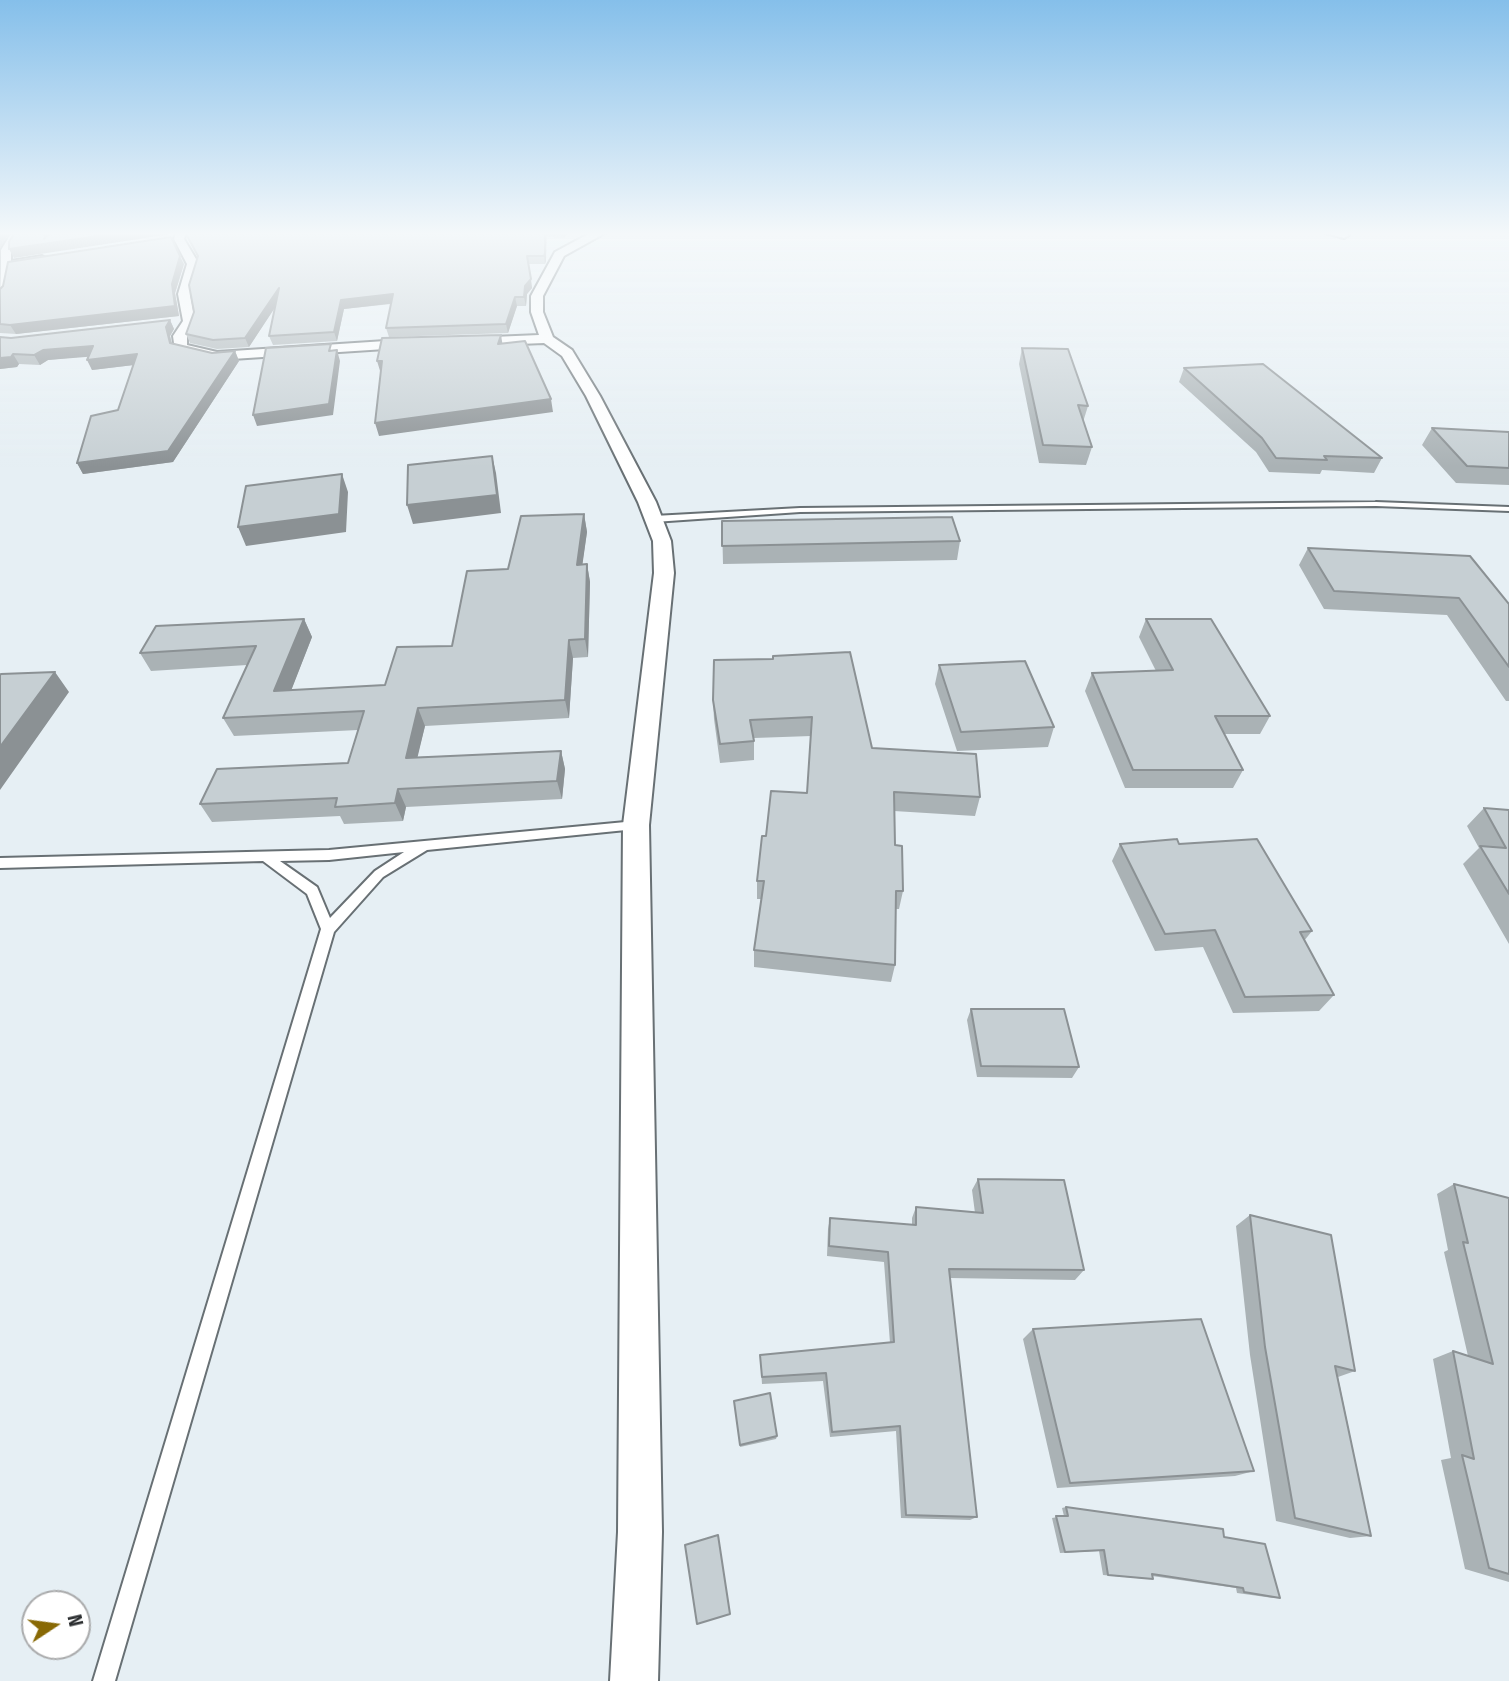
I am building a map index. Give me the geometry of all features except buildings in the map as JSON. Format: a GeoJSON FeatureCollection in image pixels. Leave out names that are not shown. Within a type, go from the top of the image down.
{"type":"FeatureCollection","features":[{"type":"Feature","properties":{"kind":"street"},"geometry":{"type":"LineString","coordinates":[[183,310],[180,347],[217,356],[432,343]]}},
{"type":"Feature","properties":{"kind":"street"},"geometry":{"type":"LineString","coordinates":[[537,310],[547,339],[567,353],[580,375],[654,519],[662,541],[663,597],[636,825],[640,1532],[634,1681]]}},
{"type":"Feature","properties":{"kind":"street"},"geometry":{"type":"LineString","coordinates":[[456,342],[547,339]]}},
{"type":"Feature","properties":{"kind":"lane"},"geometry":{"type":"LineString","coordinates":[[654,519],[800,510],[1376,504],[1509,509]]}},
{"type":"Feature","properties":{"kind":"lane"},"geometry":{"type":"LineString","coordinates":[[0,863],[329,855],[636,825]]}},
{"type":"Feature","properties":{"kind":"lane"},"geometry":{"type":"LineString","coordinates":[[104,1681],[328,929],[379,874],[424,846]]}},
{"type":"Feature","properties":{"kind":"lane"},"geometry":{"type":"LineString","coordinates":[[265,856],[312,891],[328,929]]}}]}
